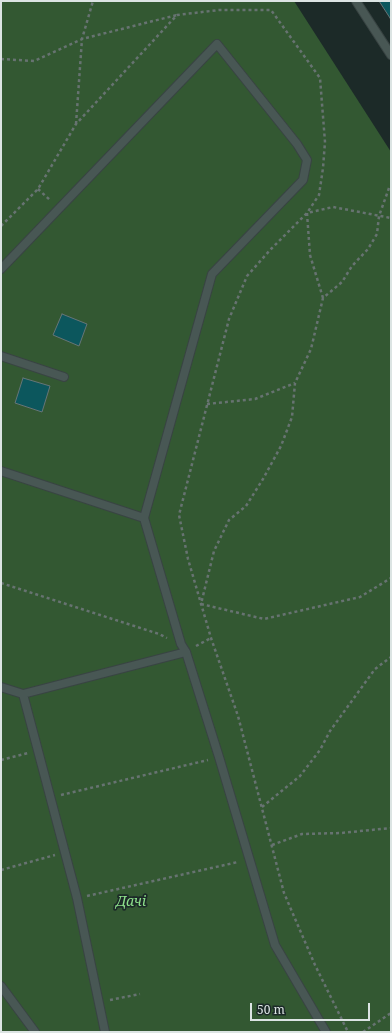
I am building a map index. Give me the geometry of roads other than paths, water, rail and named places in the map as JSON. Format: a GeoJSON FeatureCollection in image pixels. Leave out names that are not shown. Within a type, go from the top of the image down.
{"type":"FeatureCollection","features":[{"type":"Feature","properties":{"kind":"lane"},"geometry":{"type":"LineString","coordinates":[[356,1],[391,55]]}},
{"type":"Feature","properties":{"kind":"lane"},"geometry":{"type":"LineString","coordinates":[[1,269],[217,44],[297,144],[307,160],[303,180],[212,274],[144,518],[180,644],[186,652],[275,945],[326,1032]]}},
{"type":"Feature","properties":{"kind":"lane"},"geometry":{"type":"LineString","coordinates":[[1,356],[64,377]]}},
{"type":"Feature","properties":{"kind":"lane"},"geometry":{"type":"LineString","coordinates":[[1,471],[144,518]]}},
{"type":"Feature","properties":{"kind":"lane"},"geometry":{"type":"LineString","coordinates":[[1,687],[24,694],[186,652]]}},
{"type":"Feature","properties":{"kind":"lane"},"geometry":{"type":"LineString","coordinates":[[24,694],[77,898],[105,1032]]}},
{"type":"Feature","properties":{"kind":"lane"},"geometry":{"type":"LineString","coordinates":[[1,986],[35,1032]]}},
{"type":"Feature","properties":{"kind":"park label","name":"Дачі"},"geometry":{"type":"Point","coordinates":[131,902]}}]}
